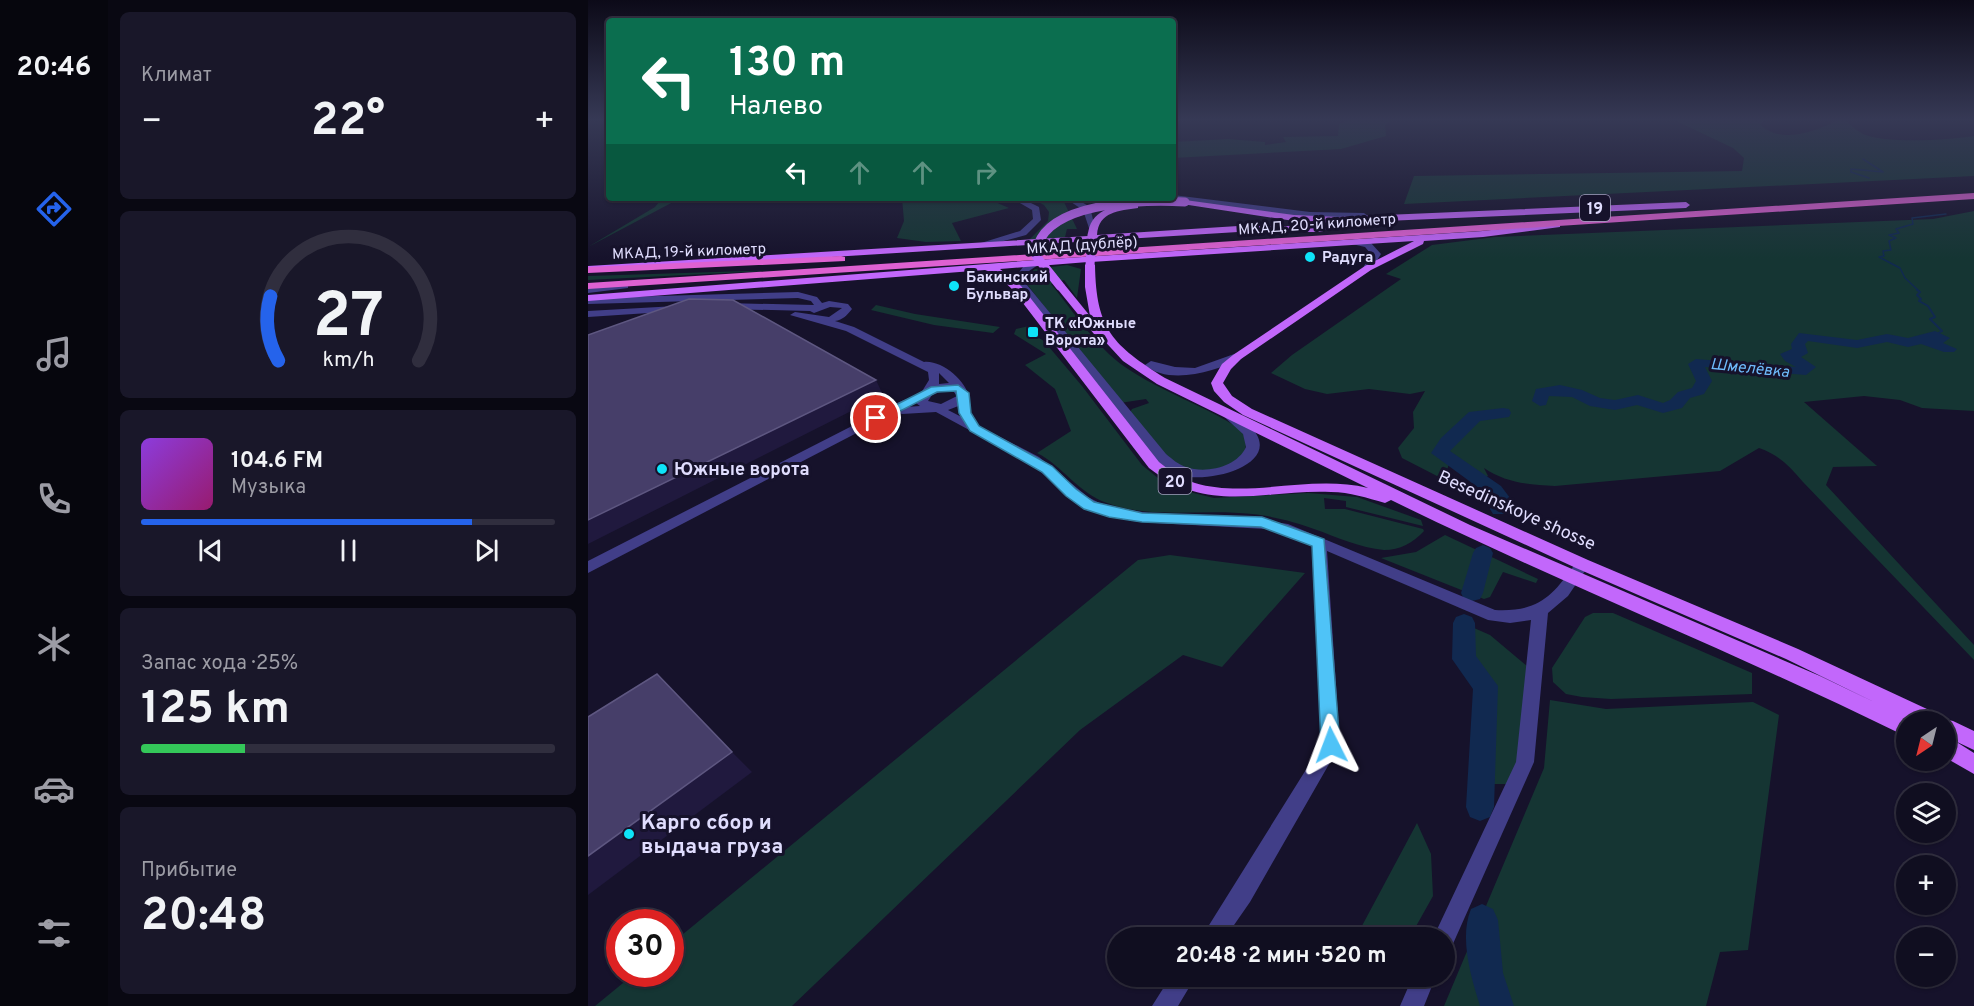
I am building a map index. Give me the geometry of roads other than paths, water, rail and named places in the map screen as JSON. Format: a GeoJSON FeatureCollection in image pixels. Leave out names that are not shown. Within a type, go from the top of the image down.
{"type":"FeatureCollection","features":[{"type":"Feature","properties":{"kind":"highway","name":"МКАД, 20-й километр"},"geometry":{"type":"LineString","coordinates":[[792,262],[1974,186]]}},
{"type":"Feature","properties":{"kind":"highway","name":"МКАД, 20-й километр"},"geometry":{"type":"LineString","coordinates":[[778,275],[1974,196]]}},
{"type":"Feature","properties":{"kind":"highway","name":"МКАД, 19-й километр"},"geometry":{"type":"LineString","coordinates":[[588,269],[792,262]]}},
{"type":"Feature","properties":{"kind":"highway","name":"МКАД, 19-й километр"},"geometry":{"type":"LineString","coordinates":[[588,288],[778,275]]}},
{"type":"Feature","properties":{"kind":"main road"},"geometry":{"type":"LineString","coordinates":[[1108,342],[1040,263],[1035,248],[1041,236],[1056,224],[1078,213],[1112,205],[1153,201],[1185,202],[1324,220],[1370,220],[1504,212]]}},
{"type":"Feature","properties":{"kind":"main road","name":"19"},"geometry":{"type":"LineString","coordinates":[[1504,212],[1686,204]]}},
{"type":"Feature","properties":{"kind":"main road"},"geometry":{"type":"LineString","coordinates":[[1092,231],[1105,213],[1130,206],[1185,207],[1204,217],[1189,229],[1163,233]]}},
{"type":"Feature","properties":{"kind":"main road","name":"МКАД (дублёр)"},"geometry":{"type":"LineString","coordinates":[[588,299],[1036,263],[1437,237],[1577,222]]}},
{"type":"Feature","properties":{"kind":"main road","name":"МКАД (дублёр)"},"geometry":{"type":"LineString","coordinates":[[588,269],[1163,233],[1265,228],[1322,229]]}},
{"type":"Feature","properties":{"kind":"main road","name":"Besedinskoye shosse"},"geometry":{"type":"LineString","coordinates":[[1092,231],[1089,290],[1096,315],[1108,342],[1135,365],[1161,381],[1455,525],[1792,654],[1912,711]]}},
{"type":"Feature","properties":{"kind":"main road"},"geometry":{"type":"LineString","coordinates":[[1248,412],[1220,392],[1217,383],[1226,367],[1237,357],[1368,268],[1411,244],[1437,237]]}},
{"type":"Feature","properties":{"kind":"main road","name":"20"},"geometry":{"type":"LineString","coordinates":[[987,267],[999,272],[1017,288],[1154,465],[1168,478],[1187,486],[1224,492],[1330,487],[1355,490],[1382,496],[1455,525]]}},
{"type":"Feature","properties":{"kind":"main road","name":"Besedinskoye shosse"},"geometry":{"type":"LineString","coordinates":[[1096,315],[1125,347],[1151,365],[1896,722]]}},
{"type":"Feature","properties":{"kind":"main road"},"geometry":{"type":"LineString","coordinates":[[1956,732],[1974,741]]}},
{"type":"Feature","properties":{"kind":"main road"},"geometry":{"type":"LineString","coordinates":[[1956,753],[1974,764]]}},
{"type":"Feature","properties":{"kind":"street","name":"19"},"geometry":{"type":"LineString","coordinates":[[1176,197],[1322,216],[1504,212]]}},
{"type":"Feature","properties":{"kind":"street"},"geometry":{"type":"LineString","coordinates":[[983,245],[1023,233],[1037,220],[1036,209],[1021,201]]}},
{"type":"Feature","properties":{"kind":"street"},"geometry":{"type":"LineString","coordinates":[[1074,201],[1087,209],[1092,231]]}},
{"type":"Feature","properties":{"kind":"street"},"geometry":{"type":"LineString","coordinates":[[1355,242],[1368,245],[1376,254],[1368,268]]}},
{"type":"Feature","properties":{"kind":"street"},"geometry":{"type":"LineString","coordinates":[[1036,263],[1021,274],[1019,279],[1023,286],[1155,450],[1170,465],[1187,472],[1205,474],[1237,466],[1248,456],[1253,445],[1250,434],[1225,411]]}},
{"type":"Feature","properties":{"kind":"street"},"geometry":{"type":"LineString","coordinates":[[588,299],[809,296],[815,310],[812,320],[850,329],[933,370],[935,380],[922,399],[925,406],[937,408],[1047,469],[1071,492],[1089,505],[1109,512],[1142,518],[1262,522],[1319,543],[1494,616],[1512,618],[1540,612],[1549,606],[1578,571]]}},
{"type":"Feature","properties":{"kind":"street"},"geometry":{"type":"LineString","coordinates":[[588,314],[723,306],[815,310],[842,304],[847,307],[854,327],[945,372],[961,392],[965,413],[974,428]]}},
{"type":"Feature","properties":{"kind":"street"},"geometry":{"type":"LineString","coordinates":[[703,309],[723,306]]}},
{"type":"Feature","properties":{"kind":"street"},"geometry":{"type":"LineString","coordinates":[[619,325],[659,310]]}},
{"type":"Feature","properties":{"kind":"street"},"geometry":{"type":"LineString","coordinates":[[821,321],[837,317],[847,311]]}},
{"type":"Feature","properties":{"kind":"street"},"geometry":{"type":"LineString","coordinates":[[645,324],[684,312]]}},
{"type":"Feature","properties":{"kind":"street"},"geometry":{"type":"LineString","coordinates":[[1151,365],[1182,373],[1196,372],[1237,357]]}},
{"type":"Feature","properties":{"kind":"street"},"geometry":{"type":"LineString","coordinates":[[588,568],[927,393],[941,387],[961,392]]}},
{"type":"Feature","properties":{"kind":"street"},"geometry":{"type":"LineString","coordinates":[[876,418],[917,408],[951,406],[961,392]]}},
{"type":"Feature","properties":{"kind":"street"},"geometry":{"type":"LineString","coordinates":[[1220,927],[1242,894],[1331,745],[1319,543]]}},
{"type":"Feature","properties":{"kind":"street"},"geometry":{"type":"LineString","coordinates":[[1449,927],[1526,762],[1540,612]]}},
{"type":"Feature","properties":{"kind":"street"},"geometry":{"type":"LineString","coordinates":[[1164,1006],[1177,987]]}},
{"type":"Feature","properties":{"kind":"street"},"geometry":{"type":"LineString","coordinates":[[1412,1006],[1420,987]]}},
{"type":"Feature","properties":{"kind":"waterway"},"geometry":{"type":"LineString","coordinates":[[1869,178],[1851,172],[1851,169],[1883,172],[1872,165]]}},
{"type":"Feature","properties":{"kind":"waterway"},"geometry":{"type":"LineString","coordinates":[[1919,291],[1905,278],[1900,268],[1879,257],[1884,256],[1883,251],[1891,250],[1889,241],[1896,238],[1889,235],[1899,233],[1896,229],[1913,224],[1912,218],[1946,214]]}},
{"type":"Feature","properties":{"kind":"waterway"},"geometry":{"type":"LineString","coordinates":[[1917,290],[1920,292],[1917,295],[1921,299],[1919,301],[1928,306],[1935,317],[1930,319],[1942,331],[1935,335]]}},
{"type":"Feature","properties":{"kind":"waterway","name":"Шмелёвка"},"geometry":{"type":"LineString","coordinates":[[1540,401],[1542,392],[1560,390],[1576,393],[1596,402],[1615,405],[1638,400],[1663,408],[1676,404],[1684,395],[1698,391],[1704,381],[1696,364],[1701,362],[1800,372],[1808,367],[1790,358],[1788,354],[1800,353],[1798,344],[1804,336],[1857,344],[1887,338],[1908,343],[1935,335],[1943,338],[1928,343],[1949,349]]}},
{"type":"Feature","properties":{"kind":"waterway","name":"Шмелёвка"},"geometry":{"type":"LineString","coordinates":[[1500,509],[1503,502],[1494,490],[1440,453],[1475,416],[1503,413]]}},
{"type":"Feature","properties":{"kind":"waterway","name":"Шмелёвка"},"geometry":{"type":"LineString","coordinates":[[1472,593],[1483,553]]}},
{"type":"Feature","properties":{"kind":"waterway","name":"Шмелёвка"},"geometry":{"type":"LineString","coordinates":[[1464,623],[1464,659],[1486,686],[1480,807]]}},
{"type":"Feature","properties":{"kind":"waterway","name":"Шмелёвка"},"geometry":{"type":"LineString","coordinates":[[1482,920],[1486,973],[1497,1006]]}},
{"type":"Feature","properties":{"kind":"place","name":"Радуга"},"geometry":{"type":"Point","coordinates":[1310,257]}},
{"type":"Feature","properties":{"kind":"place","name":"Бакинский Бульвар"},"geometry":{"type":"Point","coordinates":[954,286]}},
{"type":"Feature","properties":{"kind":"place","name":"ТК «Южные Ворота»"},"geometry":{"type":"Point","coordinates":[1033,332]}},
{"type":"Feature","properties":{"kind":"place","name":"Южные ворота"},"geometry":{"type":"Point","coordinates":[662,469]}},
{"type":"Feature","properties":{"kind":"place","name":"Карго сбор и выдача груза"},"geometry":{"type":"Point","coordinates":[629,834]}}]}
